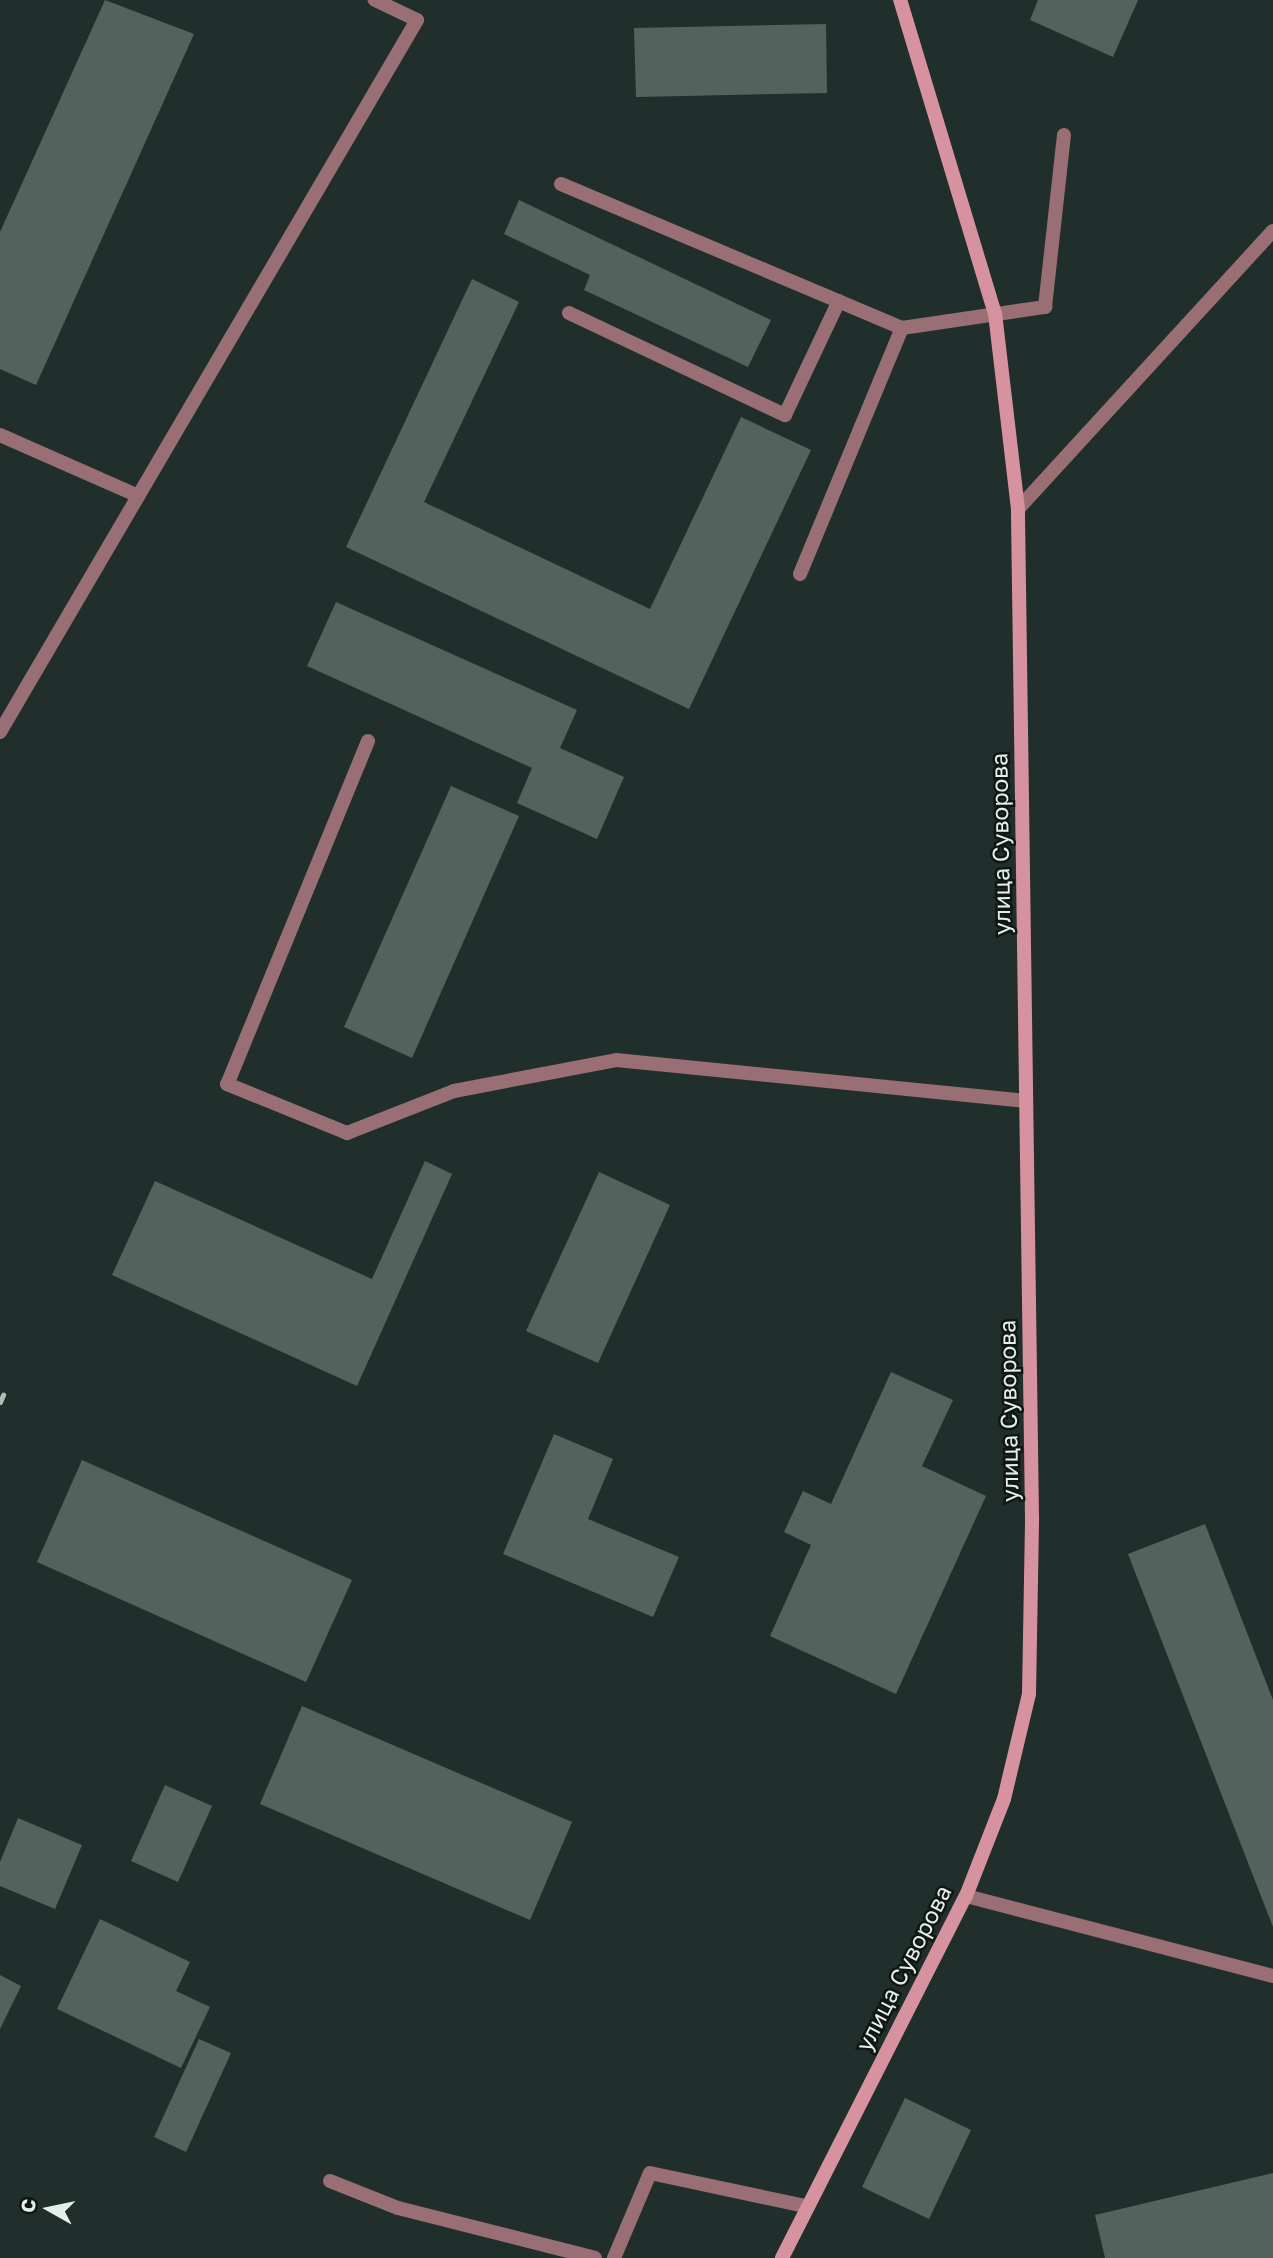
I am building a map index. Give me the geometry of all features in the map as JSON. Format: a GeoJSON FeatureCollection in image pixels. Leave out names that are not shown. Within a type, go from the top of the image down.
{"type":"FeatureCollection","features":[{"type":"Feature","properties":{"kind":"street","name":"улица Суворова"},"geometry":{"type":"LineString","coordinates":[[782,2258],[805,2206],[966,1896],[1004,1799],[1029,1694],[1026,1101],[1018,509],[995,314],[900,0]]}},
{"type":"Feature","properties":{"kind":"lane"},"geometry":{"type":"LineString","coordinates":[[0,732],[417,20],[375,0]]}},
{"type":"Feature","properties":{"kind":"lane"},"geometry":{"type":"LineString","coordinates":[[561,184],[902,328],[1045,307],[1064,135]]}},
{"type":"Feature","properties":{"kind":"lane"},"geometry":{"type":"LineString","coordinates":[[1018,509],[1273,231]]}},
{"type":"Feature","properties":{"kind":"lane"},"geometry":{"type":"LineString","coordinates":[[569,313],[785,415],[839,301]]}},
{"type":"Feature","properties":{"kind":"lane"},"geometry":{"type":"LineString","coordinates":[[800,574],[902,328]]}},
{"type":"Feature","properties":{"kind":"lane"},"geometry":{"type":"LineString","coordinates":[[0,435],[138,496]]}},
{"type":"Feature","properties":{"kind":"lane"},"geometry":{"type":"LineString","coordinates":[[368,741],[227,1083],[347,1133],[454,1091],[616,1060],[1026,1101]]}},
{"type":"Feature","properties":{"kind":"lane"},"geometry":{"type":"LineString","coordinates":[[966,1896],[1273,1976]]}},
{"type":"Feature","properties":{"kind":"lane"},"geometry":{"type":"LineString","coordinates":[[614,2258],[650,2173],[805,2206]]}},
{"type":"Feature","properties":{"kind":"lane"},"geometry":{"type":"LineString","coordinates":[[330,2181],[398,2208],[595,2258]]}},
{"type":"Feature","properties":{"kind":"building"},"geometry":{"type":"Polygon","coordinates":[[[105,0],[194,34],[36,385],[0,369],[0,232],[105,0]]]}},
{"type":"Feature","properties":{"kind":"building"},"geometry":{"type":"Polygon","coordinates":[[[1038,0],[1138,0],[1113,57],[1030,20],[1038,0]]]}},
{"type":"Feature","properties":{"kind":"building"},"geometry":{"type":"Polygon","coordinates":[[[826,24],[827,93],[636,97],[634,28],[826,24]]]}},
{"type":"Feature","properties":{"kind":"building"},"geometry":{"type":"Polygon","coordinates":[[[519,200],[771,320],[748,367],[584,290],[590,275],[504,234],[519,200]]]}},
{"type":"Feature","properties":{"kind":"building"},"geometry":{"type":"Polygon","coordinates":[[[472,279],[519,302],[424,502],[650,609],[741,417],[811,450],[689,709],[346,547],[472,279]]]}},
{"type":"Feature","properties":{"kind":"building"},"geometry":{"type":"Polygon","coordinates":[[[336,602],[577,710],[560,748],[624,777],[597,839],[517,803],[532,768],[307,666],[336,602]]]}},
{"type":"Feature","properties":{"kind":"building"},"geometry":{"type":"Polygon","coordinates":[[[451,786],[519,816],[412,1058],[344,1027],[451,786]]]}},
{"type":"Feature","properties":{"kind":"building"},"geometry":{"type":"Polygon","coordinates":[[[425,1161],[452,1174],[357,1386],[112,1275],[155,1181],[372,1279],[425,1161]]]}},
{"type":"Feature","properties":{"kind":"building"},"geometry":{"type":"Polygon","coordinates":[[[599,1172],[670,1205],[598,1363],[526,1331],[599,1172]]]}},
{"type":"Feature","properties":{"kind":"building"},"geometry":{"type":"Polygon","coordinates":[[[891,1372],[953,1400],[922,1466],[986,1496],[896,1694],[770,1636],[811,1545],[784,1532],[803,1491],[831,1504],[891,1372]]]}},
{"type":"Feature","properties":{"kind":"building"},"geometry":{"type":"Polygon","coordinates":[[[554,1434],[613,1459],[588,1519],[679,1557],[653,1617],[503,1554],[554,1434]]]}},
{"type":"Feature","properties":{"kind":"building"},"geometry":{"type":"Polygon","coordinates":[[[82,1460],[352,1580],[306,1682],[37,1562],[82,1460]]]}},
{"type":"Feature","properties":{"kind":"building"},"geometry":{"type":"Polygon","coordinates":[[[1205,1524],[1273,1700],[1273,1927],[1128,1554],[1205,1524]]]}},
{"type":"Feature","properties":{"kind":"building"},"geometry":{"type":"Polygon","coordinates":[[[302,1706],[572,1822],[530,1920],[260,1804],[302,1706]]]}},
{"type":"Feature","properties":{"kind":"building"},"geometry":{"type":"Polygon","coordinates":[[[165,1785],[212,1806],[178,1882],[131,1861],[165,1785]]]}},
{"type":"Feature","properties":{"kind":"building"},"geometry":{"type":"Polygon","coordinates":[[[18,1818],[82,1845],[55,1909],[0,1886],[0,1862],[18,1818]]]}},
{"type":"Feature","properties":{"kind":"building"},"geometry":{"type":"Polygon","coordinates":[[[100,1919],[190,1962],[176,1991],[210,2007],[181,2068],[57,2009],[100,1919]]]}},
{"type":"Feature","properties":{"kind":"building"},"geometry":{"type":"Polygon","coordinates":[[[0,1975],[21,1986],[0,2029],[0,1975]]]}},
{"type":"Feature","properties":{"kind":"building"},"geometry":{"type":"Polygon","coordinates":[[[199,2039],[231,2053],[186,2152],[154,2137],[199,2039]]]}},
{"type":"Feature","properties":{"kind":"building"},"geometry":{"type":"Polygon","coordinates":[[[905,2098],[971,2130],[929,2219],[862,2187],[905,2098]]]}},
{"type":"Feature","properties":{"kind":"building"},"geometry":{"type":"Polygon","coordinates":[[[1273,2173],[1273,2258],[1105,2258],[1095,2215],[1273,2173]]]}},
{"type":"Feature","properties":{"kind":"railway"},"geometry":{"type":"LineString","coordinates":[[0,1402],[3,1395]]}}]}
